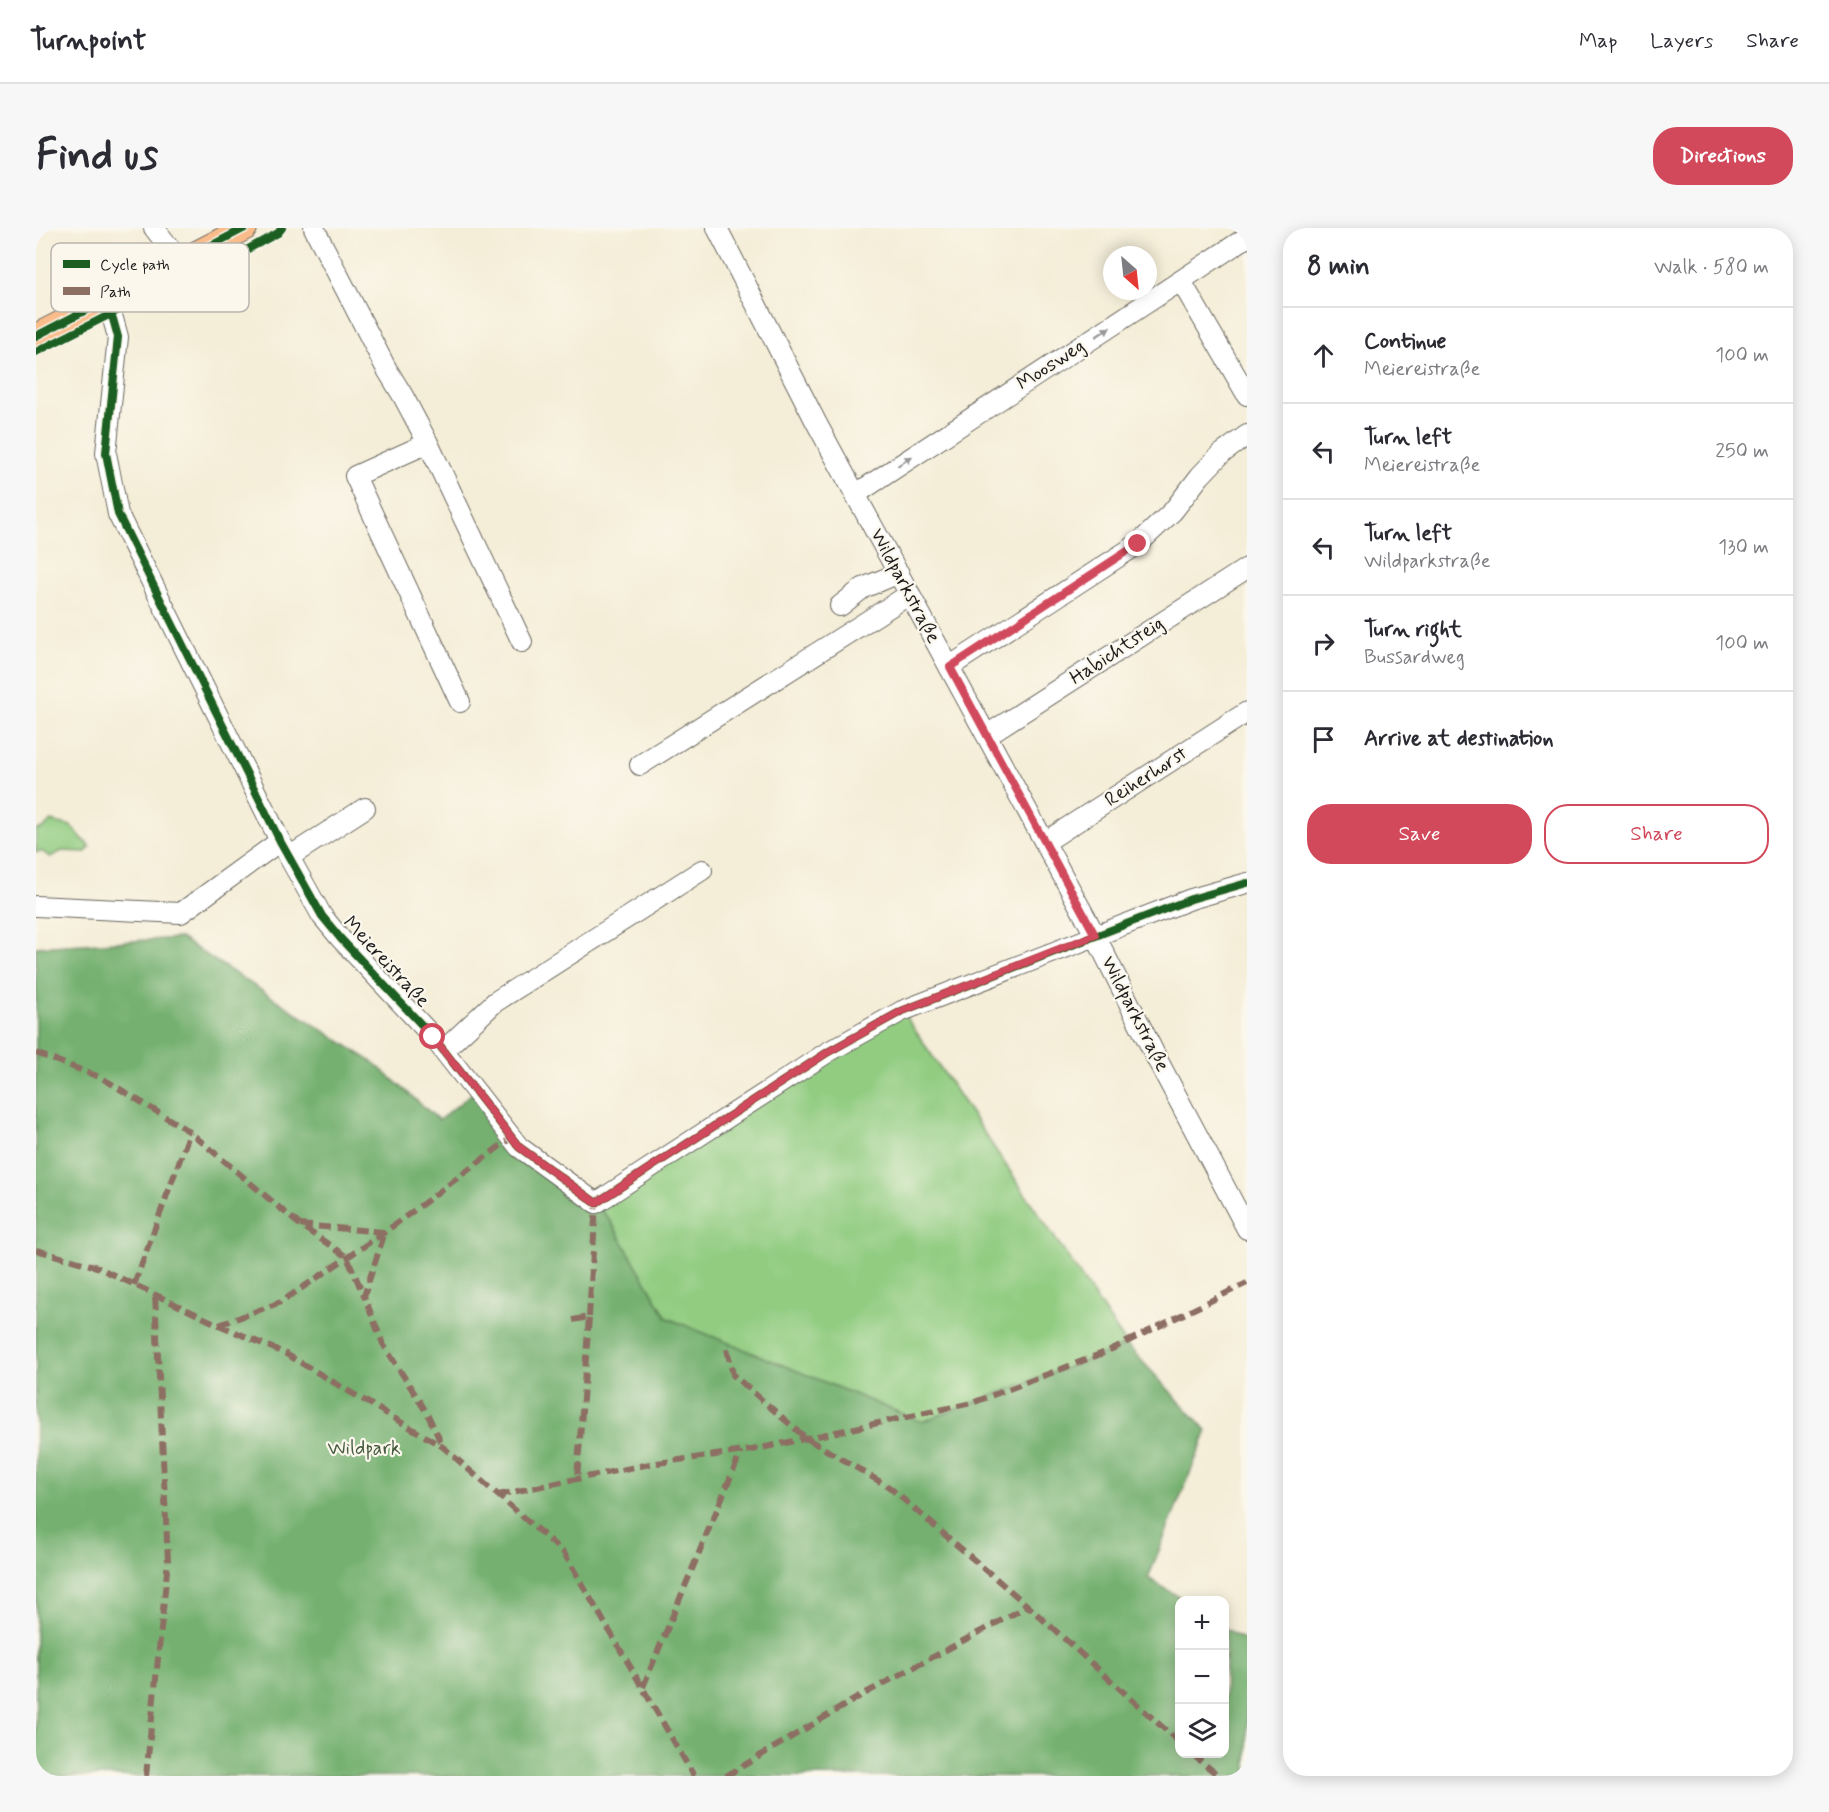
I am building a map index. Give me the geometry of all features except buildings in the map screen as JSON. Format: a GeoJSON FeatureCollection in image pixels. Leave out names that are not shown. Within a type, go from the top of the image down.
{"type":"FeatureCollection","features":[{"type":"Feature","properties":{"kind":"main road"},"geometry":{"type":"LineString","coordinates":[[215,243],[245,228]]}},
{"type":"Feature","properties":{"kind":"main road"},"geometry":{"type":"LineString","coordinates":[[36,336],[82,312]]}},
{"type":"Feature","properties":{"kind":"street"},"geometry":{"type":"LineString","coordinates":[[154,228],[166,243]]}},
{"type":"Feature","properties":{"kind":"street"},"geometry":{"type":"LineString","coordinates":[[314,228],[386,368],[428,443],[522,642]]}},
{"type":"Feature","properties":{"kind":"street","name":"Wildparkstraße"},"geometry":{"type":"LineString","coordinates":[[717,228],[817,424],[1095,935],[1163,1071],[1247,1229]]}},
{"type":"Feature","properties":{"kind":"street","name":"Moosweg"},"geometry":{"type":"LineString","coordinates":[[856,494],[1247,237]]}},
{"type":"Feature","properties":{"kind":"street"},"geometry":{"type":"LineString","coordinates":[[1181,281],[1247,395]]}},
{"type":"Feature","properties":{"kind":"street","name":"Meiereistraße"},"geometry":{"type":"LineString","coordinates":[[109,312],[118,337],[106,453],[118,514],[285,849],[322,916],[444,1050],[519,1147],[596,1203],[828,1052],[902,1011],[1095,935]]}},
{"type":"Feature","properties":{"kind":"street"},"geometry":{"type":"LineString","coordinates":[[950,667],[1138,544],[1173,511],[1200,476],[1220,455],[1247,435]]}},
{"type":"Feature","properties":{"kind":"street"},"geometry":{"type":"LineString","coordinates":[[428,443],[355,476],[460,702]]}},
{"type":"Feature","properties":{"kind":"street","name":"Habichtsteig"},"geometry":{"type":"LineString","coordinates":[[987,735],[1247,568]]}},
{"type":"Feature","properties":{"kind":"street"},"geometry":{"type":"LineString","coordinates":[[840,606],[863,588],[899,573]]}},
{"type":"Feature","properties":{"kind":"street"},"geometry":{"type":"LineString","coordinates":[[640,765],[910,594]]}},
{"type":"Feature","properties":{"kind":"street","name":"Reiherhorst"},"geometry":{"type":"LineString","coordinates":[[1045,842],[1247,712]]}},
{"type":"Feature","properties":{"kind":"street"},"geometry":{"type":"LineString","coordinates":[[36,906],[181,914],[285,849],[365,808]]}},
{"type":"Feature","properties":{"kind":"street"},"geometry":{"type":"LineString","coordinates":[[444,1050],[495,1002],[702,870]]}},
{"type":"Feature","properties":{"kind":"street"},"geometry":{"type":"LineString","coordinates":[[1095,935],[1191,899],[1247,883]]}},
{"type":"Feature","properties":{"kind":"green space"},"geometry":{"type":"Polygon","coordinates":[[[51,821],[71,826],[90,847],[86,852],[62,851],[50,857],[41,851],[36,852],[36,830],[45,827],[51,821]]]}},
{"type":"Feature","properties":{"kind":"green space","name":"Wildpark"},"geometry":{"type":"Polygon","coordinates":[[[180,938],[374,1063],[439,1120],[476,1090],[511,1138],[596,1203],[611,1222],[667,1318],[922,1422],[1127,1345],[1207,1431],[1148,1578],[1177,1596],[1175,1596],[1175,1758],[1229,1758],[1229,1631],[1247,1642],[1247,1776],[36,1776],[36,947],[180,938]]]}},
{"type":"Feature","properties":{"kind":"green space"},"geometry":{"type":"Polygon","coordinates":[[[902,1011],[1127,1345],[922,1422],[667,1318],[611,1222],[596,1203],[902,1011]]]}},
{"type":"Feature","properties":{"kind":"marked path"},"geometry":{"type":"LineString","coordinates":[[36,1053],[102,1078],[190,1132],[300,1225],[347,1257],[364,1296]]}},
{"type":"Feature","properties":{"kind":"marked path"},"geometry":{"type":"LineString","coordinates":[[134,1285],[190,1132]]}},
{"type":"Feature","properties":{"kind":"marked path"},"geometry":{"type":"LineString","coordinates":[[219,1325],[281,1302],[385,1232],[511,1138]]}},
{"type":"Feature","properties":{"kind":"marked path"},"geometry":{"type":"LineString","coordinates":[[589,1317],[596,1203]]}},
{"type":"Feature","properties":{"kind":"marked path"},"geometry":{"type":"LineString","coordinates":[[300,1225],[385,1232],[364,1296],[383,1344],[427,1413],[443,1447]]}},
{"type":"Feature","properties":{"kind":"marked path"},"geometry":{"type":"LineString","coordinates":[[36,1250],[97,1267],[286,1354],[443,1447],[564,1553],[694,1776]]}},
{"type":"Feature","properties":{"kind":"marked path"},"geometry":{"type":"LineString","coordinates":[[498,1495],[650,1464],[752,1450],[972,1403],[1106,1352],[1247,1283]]}},
{"type":"Feature","properties":{"kind":"marked path"},"geometry":{"type":"LineString","coordinates":[[146,1776],[168,1561],[155,1295]]}},
{"type":"Feature","properties":{"kind":"marked path"},"geometry":{"type":"LineString","coordinates":[[573,1320],[589,1317],[577,1479]]}},
{"type":"Feature","properties":{"kind":"marked path"},"geometry":{"type":"LineString","coordinates":[[727,1349],[733,1375],[806,1438],[889,1487],[1028,1606],[1175,1738]]}},
{"type":"Feature","properties":{"kind":"marked path"},"geometry":{"type":"LineString","coordinates":[[643,1687],[741,1452]]}},
{"type":"Feature","properties":{"kind":"marked path"},"geometry":{"type":"LineString","coordinates":[[726,1776],[862,1695],[1028,1606]]}},
{"type":"Feature","properties":{"kind":"marked path"},"geometry":{"type":"LineString","coordinates":[[1197,1758],[1219,1776]]}},
{"type":"Feature","properties":{"kind":"cycle path"},"geometry":{"type":"LineString","coordinates":[[216,243],[245,228]]}},
{"type":"Feature","properties":{"kind":"cycle path"},"geometry":{"type":"LineString","coordinates":[[249,249],[278,233],[282,228]]}},
{"type":"Feature","properties":{"kind":"cycle path"},"geometry":{"type":"LineString","coordinates":[[36,336],[82,312]]}},
{"type":"Feature","properties":{"kind":"cycle path"},"geometry":{"type":"LineString","coordinates":[[109,312],[118,337],[106,453],[118,514],[280,841],[322,916],[433,1037],[519,1147],[596,1203],[828,1052],[902,1011],[1191,899],[1247,883]]}},
{"type":"Feature","properties":{"kind":"cycle path"},"geometry":{"type":"LineString","coordinates":[[36,352],[115,312]]}},
{"type":"Feature","properties":{"kind":"route"},"geometry":{"type":"LineString","coordinates":[[433,1037],[519,1147],[596,1203],[828,1052],[902,1011],[1095,935],[950,667],[1138,544]]}}]}
